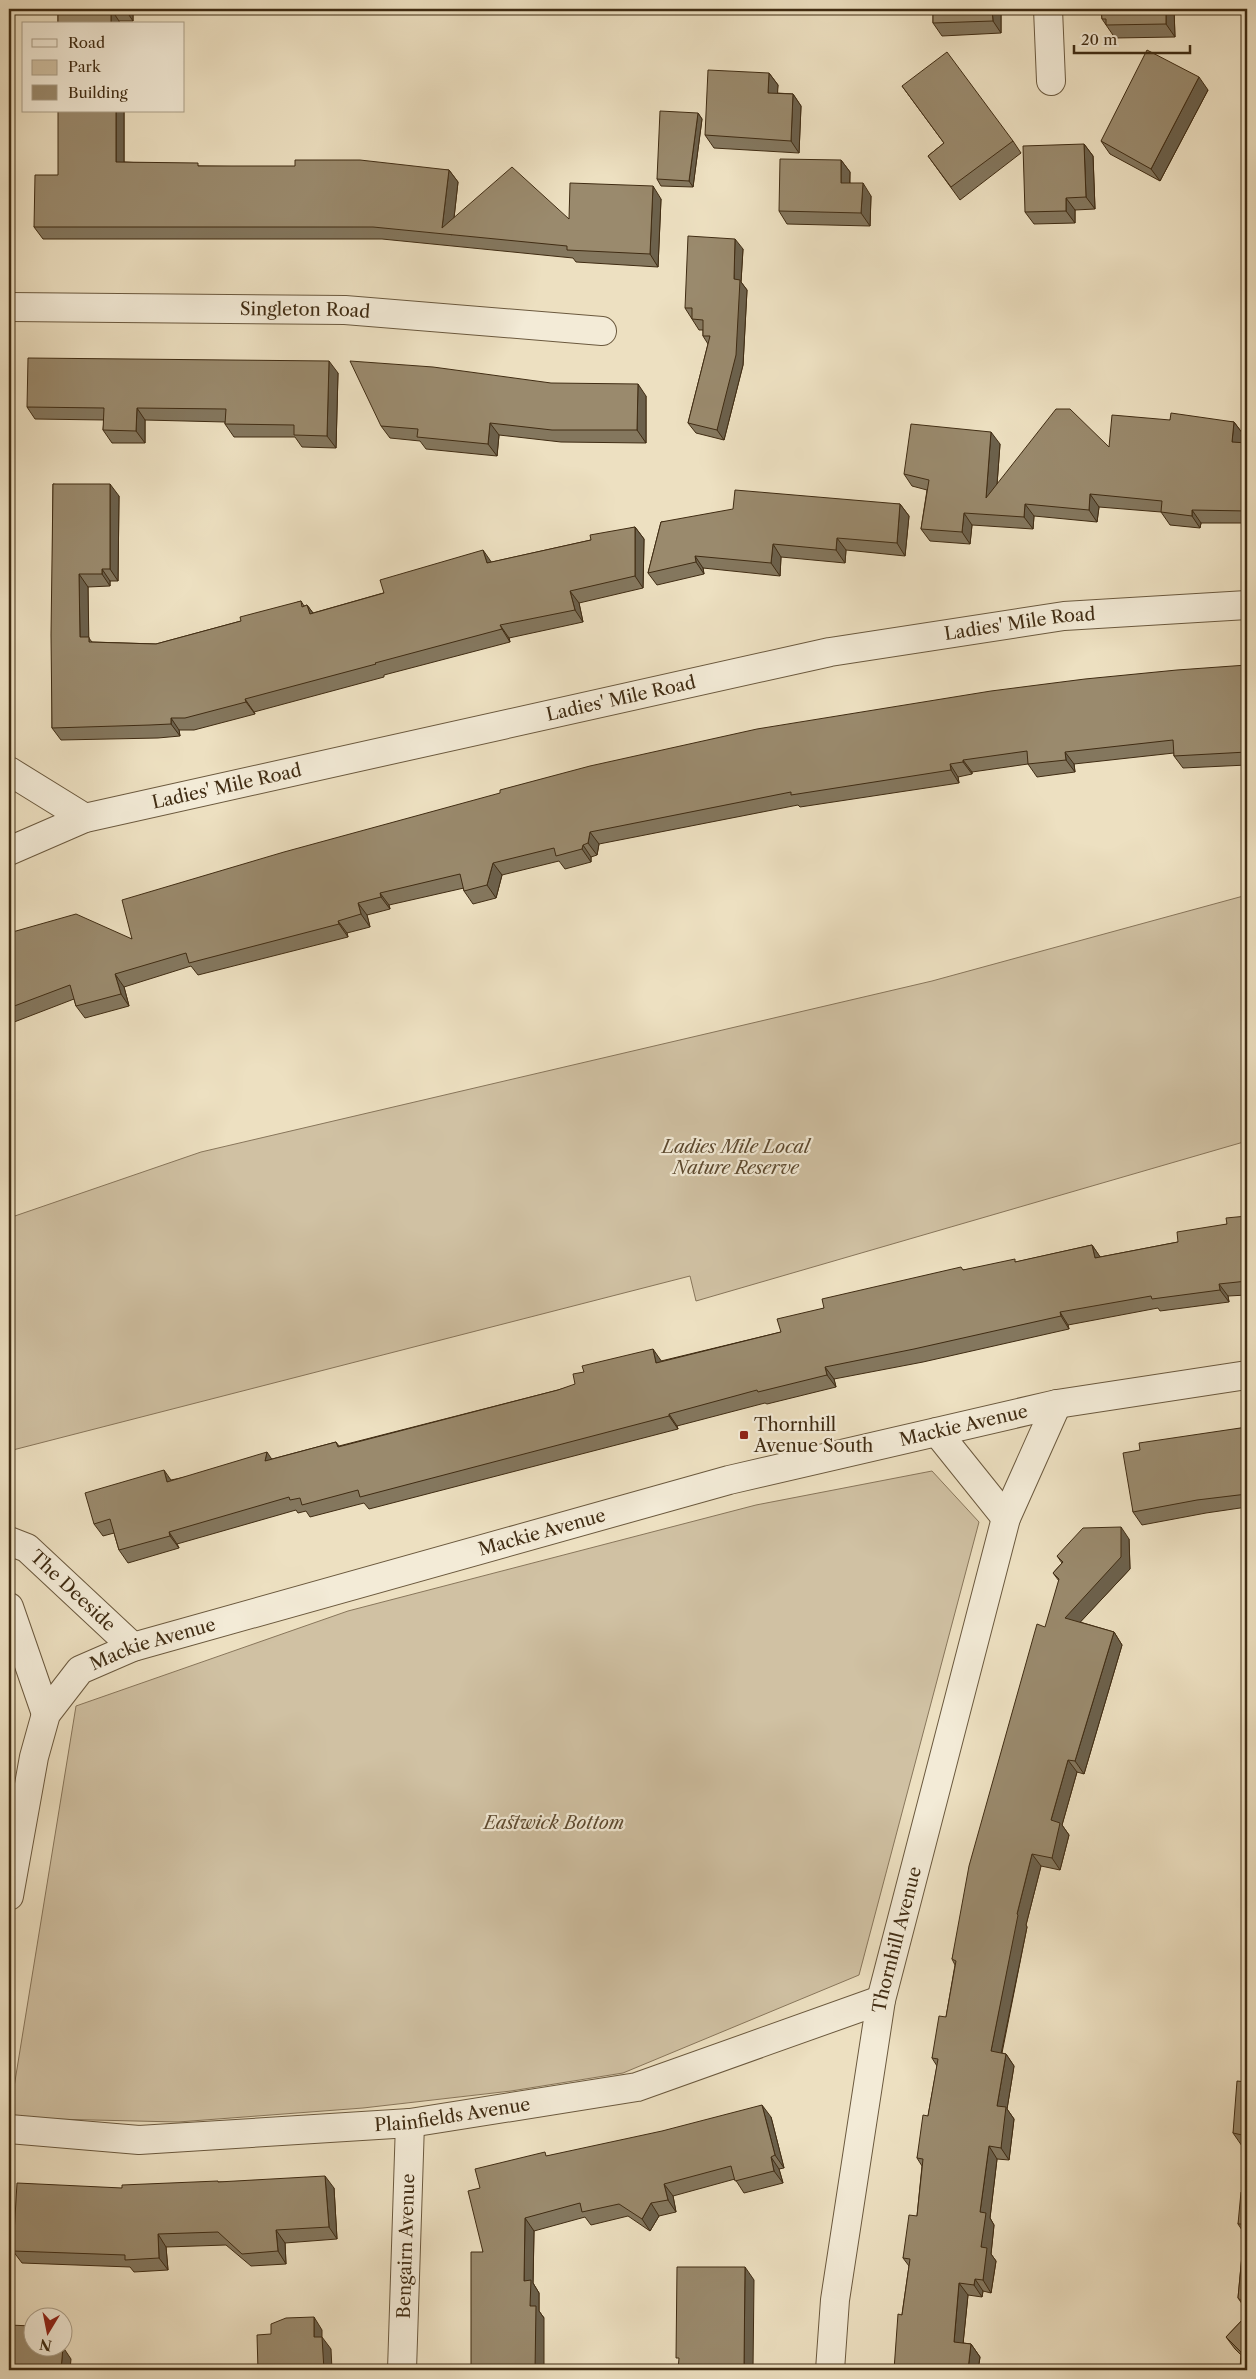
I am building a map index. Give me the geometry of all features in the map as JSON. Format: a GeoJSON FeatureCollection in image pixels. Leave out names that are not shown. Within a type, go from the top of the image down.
{"type":"FeatureCollection","features":[{"type":"Feature","properties":{"kind":"street"},"geometry":{"type":"LineString","coordinates":[[1048,9],[1050,81]]}},
{"type":"Feature","properties":{"kind":"street","name":"Singleton Road"},"geometry":{"type":"LineString","coordinates":[[9,307],[345,310],[602,332]]}},
{"type":"Feature","properties":{"kind":"street","name":"Ladies' Mile Road"},"geometry":{"type":"LineString","coordinates":[[9,851],[85,818],[830,652],[1064,616],[1247,605]]}},
{"type":"Feature","properties":{"kind":"street"},"geometry":{"type":"LineString","coordinates":[[9,771],[85,818]]}},
{"type":"Feature","properties":{"kind":"street","name":"Mackie Avenue"},"geometry":{"type":"LineString","coordinates":[[9,1896],[34,1757],[46,1714],[80,1670],[133,1647],[729,1480],[1057,1404],[1247,1375]]}},
{"type":"Feature","properties":{"kind":"street","name":"Thornhill Avenue"},"geometry":{"type":"LineString","coordinates":[[830,2370],[835,2300],[881,2000],[1006,1518],[1057,1404]]}},
{"type":"Feature","properties":{"kind":"street"},"geometry":{"type":"LineString","coordinates":[[937,1432],[1006,1518]]}},
{"type":"Feature","properties":{"kind":"street","name":"The Deeside"},"geometry":{"type":"LineString","coordinates":[[9,1541],[27,1548],[133,1647]]}},
{"type":"Feature","properties":{"kind":"street"},"geometry":{"type":"LineString","coordinates":[[9,1607],[46,1714]]}},
{"type":"Feature","properties":{"kind":"street","name":"Plainfields Avenue"},"geometry":{"type":"LineString","coordinates":[[9,2129],[139,2140],[410,2123],[637,2087],[881,2000]]}},
{"type":"Feature","properties":{"kind":"street","name":"Bengairn Avenue"},"geometry":{"type":"LineString","coordinates":[[402,2370],[410,2123]]}},
{"type":"Feature","properties":{"kind":"green space","name":"Ladies Mile Local Nature Reserve"},"geometry":{"type":"Polygon","coordinates":[[[1247,895],[1247,1141],[696,1301],[690,1276],[9,1451],[9,1218],[201,1152],[932,981],[1247,895]]]}},
{"type":"Feature","properties":{"kind":"green space","name":"Eastwick Bottom"},"geometry":{"type":"Polygon","coordinates":[[[932,1471],[979,1522],[859,1975],[623,2073],[511,2091],[363,2108],[178,2122],[9,2118],[76,1706],[348,1611],[756,1505],[932,1471]]]}},
{"type":"Feature","properties":{"kind":"building"},"geometry":{"type":"Polygon","coordinates":[[[58,9],[111,9],[111,22],[58,22],[58,9]]]}},
{"type":"Feature","properties":{"kind":"building"},"geometry":{"type":"Polygon","coordinates":[[[933,9],[992,9],[993,21],[933,23],[933,9]]]}},
{"type":"Feature","properties":{"kind":"building"},"geometry":{"type":"Polygon","coordinates":[[[1101,9],[1166,9],[1166,24],[1106,25],[1106,19],[1102,19],[1101,9]]]}},
{"type":"Feature","properties":{"kind":"building"},"geometry":{"type":"Polygon","coordinates":[[[1147,50],[1199,77],[1151,169],[1101,141],[1147,50]]]}},
{"type":"Feature","properties":{"kind":"building"},"geometry":{"type":"Polygon","coordinates":[[[947,52],[1013,141],[951,187],[928,156],[944,143],[902,86],[947,52]]]}},
{"type":"Feature","properties":{"kind":"building"},"geometry":{"type":"Polygon","coordinates":[[[708,70],[769,73],[768,93],[793,94],[791,141],[705,135],[708,70]]]}},
{"type":"Feature","properties":{"kind":"building"},"geometry":{"type":"Polygon","coordinates":[[[660,111],[698,113],[689,181],[657,179],[660,111]]]}},
{"type":"Feature","properties":{"kind":"building"},"geometry":{"type":"Polygon","coordinates":[[[58,112],[116,112],[116,162],[198,163],[198,166],[295,166],[295,160],[360,160],[449,170],[442,228],[512,167],[569,219],[570,183],[653,186],[650,254],[567,250],[567,246],[373,227],[34,227],[35,175],[58,175],[58,112]]]}},
{"type":"Feature","properties":{"kind":"building"},"geometry":{"type":"Polygon","coordinates":[[[1084,144],[1086,197],[1066,198],[1066,211],[1025,212],[1023,146],[1084,144]]]}},
{"type":"Feature","properties":{"kind":"building"},"geometry":{"type":"Polygon","coordinates":[[[780,159],[841,160],[841,183],[863,183],[861,213],[779,211],[780,159]]]}},
{"type":"Feature","properties":{"kind":"building"},"geometry":{"type":"Polygon","coordinates":[[[688,236],[735,239],[734,279],[740,280],[736,355],[717,430],[688,423],[710,336],[703,336],[703,320],[692,319],[692,308],[685,308],[688,236]]]}},
{"type":"Feature","properties":{"kind":"building"},"geometry":{"type":"Polygon","coordinates":[[[28,358],[329,361],[327,436],[294,435],[294,425],[225,424],[226,409],[137,408],[136,431],[103,430],[104,408],[27,407],[28,358]]]}},
{"type":"Feature","properties":{"kind":"building"},"geometry":{"type":"Polygon","coordinates":[[[350,361],[433,367],[551,383],[638,384],[637,430],[552,430],[490,423],[488,444],[417,437],[418,429],[381,426],[350,361]]]}},
{"type":"Feature","properties":{"kind":"building"},"geometry":{"type":"Polygon","coordinates":[[[1056,409],[1070,409],[1109,447],[1112,415],[1170,420],[1171,413],[1234,422],[1232,442],[1247,443],[1247,511],[1192,510],[1192,516],[1161,512],[1162,501],[1090,494],[1089,510],[1025,504],[1024,517],[964,513],[962,532],[921,529],[929,480],[904,474],[911,424],[991,432],[986,498],[1056,409]]]}},
{"type":"Feature","properties":{"kind":"building"},"geometry":{"type":"Polygon","coordinates":[[[53,484],[110,484],[110,569],[102,569],[102,574],[79,574],[80,637],[89,637],[89,642],[156,644],[241,621],[240,617],[301,601],[302,607],[307,605],[310,614],[384,593],[380,580],[483,550],[487,563],[591,540],[590,535],[635,527],[635,576],[570,591],[575,610],[500,625],[502,629],[245,699],[246,702],[185,718],[171,718],[171,724],[52,728],[53,484]]]}},
{"type":"Feature","properties":{"kind":"building"},"geometry":{"type":"Polygon","coordinates":[[[735,490],[900,504],[897,543],[837,538],[836,550],[773,544],[771,563],[695,556],[696,562],[648,573],[661,522],[733,509],[735,490]]]}},
{"type":"Feature","properties":{"kind":"building"},"geometry":{"type":"Polygon","coordinates":[[[1247,665],[1247,752],[1174,756],[1173,740],[1065,752],[1066,760],[1028,764],[1027,751],[963,760],[963,762],[950,764],[951,770],[791,795],[791,792],[590,832],[588,843],[583,845],[582,849],[556,856],[554,848],[493,863],[487,885],[464,891],[460,874],[380,893],[381,897],[358,903],[361,914],[338,921],[339,924],[189,963],[186,953],[115,974],[121,994],[76,1006],[70,985],[9,1008],[9,933],[76,914],[132,939],[122,900],[284,852],[500,793],[500,790],[590,766],[757,729],[991,691],[1085,679],[1247,665]]]}},
{"type":"Feature","properties":{"kind":"building"},"geometry":{"type":"Polygon","coordinates":[[[1247,1216],[1247,1281],[1219,1284],[1220,1290],[1152,1299],[1151,1296],[1060,1312],[1061,1316],[825,1367],[827,1375],[758,1392],[757,1390],[669,1414],[669,1416],[360,1497],[358,1490],[302,1505],[300,1498],[290,1500],[289,1497],[169,1532],[170,1536],[119,1550],[110,1519],[94,1524],[85,1493],[164,1470],[167,1482],[267,1452],[265,1461],[336,1442],[338,1447],[558,1390],[575,1384],[573,1374],[584,1372],[582,1366],[653,1349],[656,1363],[781,1332],[777,1319],[824,1308],[822,1299],[961,1267],[963,1270],[1015,1259],[1015,1262],[1092,1245],[1095,1258],[1178,1242],[1177,1232],[1227,1224],[1226,1218],[1247,1216]]]}},
{"type":"Feature","properties":{"kind":"building"},"geometry":{"type":"Polygon","coordinates":[[[1247,1427],[1247,1494],[1197,1500],[1133,1512],[1123,1453],[1140,1450],[1139,1443],[1247,1427]]]}},
{"type":"Feature","properties":{"kind":"building"},"geometry":{"type":"Polygon","coordinates":[[[1121,1527],[1121,1557],[1065,1618],[1114,1632],[1075,1761],[1068,1760],[1051,1820],[1060,1823],[1052,1858],[1032,1854],[1017,1914],[991,2051],[1006,2054],[997,2106],[1006,2107],[1001,2148],[989,2146],[980,2212],[986,2213],[981,2247],[987,2248],[983,2280],[975,2279],[974,2285],[959,2283],[954,2342],[971,2344],[968,2370],[894,2370],[898,2314],[902,2315],[910,2259],[903,2258],[909,2215],[917,2216],[923,2159],[917,2158],[923,2115],[928,2116],[938,2059],[932,2058],[939,2016],[946,2017],[956,1961],[952,1959],[969,1866],[1037,1624],[1045,1627],[1059,1579],[1053,1573],[1063,1562],[1057,1556],[1083,1528],[1121,1527]]]}},
{"type":"Feature","properties":{"kind":"building"},"geometry":{"type":"Polygon","coordinates":[[[1237,2081],[1247,2082],[1247,2136],[1233,2133],[1237,2081]]]}},
{"type":"Feature","properties":{"kind":"building"},"geometry":{"type":"Polygon","coordinates":[[[762,2105],[775,2155],[771,2157],[774,2171],[735,2181],[731,2166],[664,2184],[668,2200],[651,2203],[642,2219],[619,2204],[582,2212],[580,2203],[525,2218],[524,2281],[531,2280],[530,2306],[536,2306],[535,2370],[471,2370],[471,2252],[483,2252],[468,2191],[480,2188],[475,2169],[545,2152],[546,2156],[662,2131],[762,2105]]]}},
{"type":"Feature","properties":{"kind":"building"},"geometry":{"type":"Polygon","coordinates":[[[325,2176],[329,2227],[276,2230],[278,2251],[242,2254],[218,2232],[158,2234],[159,2258],[125,2260],[125,2255],[13,2251],[17,2183],[122,2188],[122,2185],[325,2176]]]}},
{"type":"Feature","properties":{"kind":"building"},"geometry":{"type":"Polygon","coordinates":[[[1241,2192],[1247,2192],[1247,2305],[1238,2298],[1245,2224],[1238,2224],[1241,2192]]]}},
{"type":"Feature","properties":{"kind":"building"},"geometry":{"type":"Polygon","coordinates":[[[677,2267],[745,2267],[744,2370],[678,2370],[679,2358],[676,2358],[677,2267]]]}},
{"type":"Feature","properties":{"kind":"building"},"geometry":{"type":"Polygon","coordinates":[[[1247,2315],[1247,2370],[1240,2370],[1241,2352],[1226,2337],[1247,2315]]]}},
{"type":"Feature","properties":{"kind":"building"},"geometry":{"type":"Polygon","coordinates":[[[314,2317],[314,2337],[322,2337],[324,2370],[258,2370],[257,2335],[271,2334],[271,2324],[286,2318],[314,2317]]]}},
{"type":"Feature","properties":{"kind":"building"},"geometry":{"type":"Polygon","coordinates":[[[9,2325],[22,2326],[22,2356],[62,2356],[61,2370],[9,2370],[9,2325]]]}},
{"type":"Feature","properties":{"kind":"place","name":"Thornhill Avenue South"},"geometry":{"type":"Point","coordinates":[744,1435]}}]}
